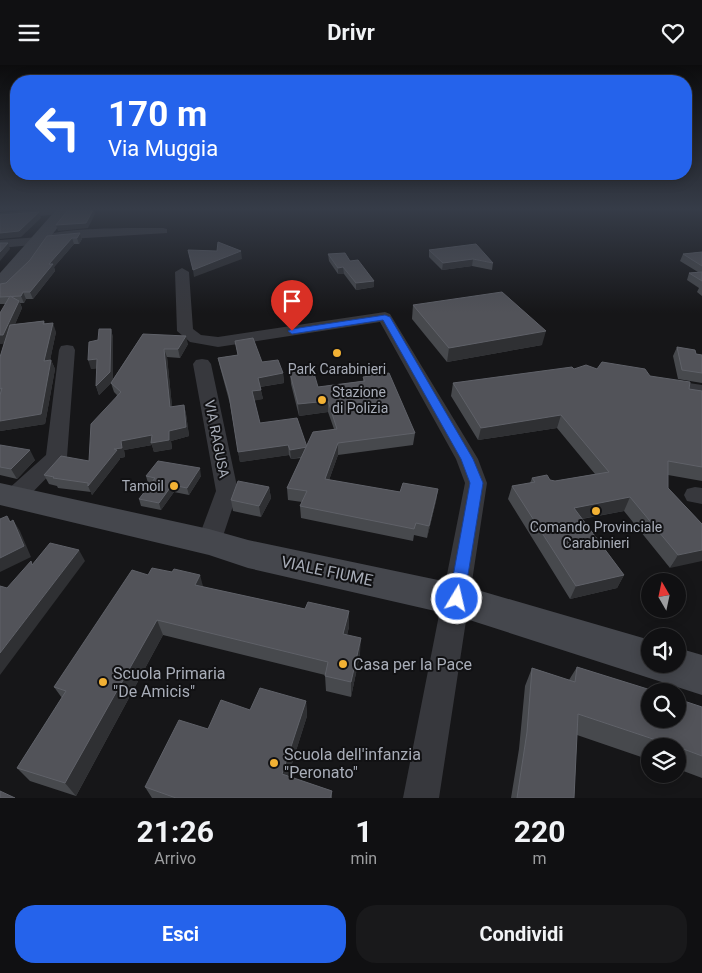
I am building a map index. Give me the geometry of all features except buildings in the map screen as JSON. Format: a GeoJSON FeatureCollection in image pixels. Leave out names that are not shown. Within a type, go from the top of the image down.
{"type":"FeatureCollection","features":[{"type":"Feature","properties":{"kind":"street"},"geometry":{"type":"LineString","coordinates":[[0,284],[36,244]]}},
{"type":"Feature","properties":{"kind":"street"},"geometry":{"type":"LineString","coordinates":[[182,272],[185,331],[196,339],[218,342],[385,317],[467,459],[476,483],[421,798]]}},
{"type":"Feature","properties":{"kind":"street"},"geometry":{"type":"LineString","coordinates":[[7,496],[56,457],[67,350]]}},
{"type":"Feature","properties":{"kind":"street","name":"VIA RAGUSA"},"geometry":{"type":"LineString","coordinates":[[202,364],[227,491],[210,542]]}},
{"type":"Feature","properties":{"kind":"street"},"geometry":{"type":"LineString","coordinates":[[652,382],[702,390]]}},
{"type":"Feature","properties":{"kind":"street","name":"VIALE FIUME"},"geometry":{"type":"LineString","coordinates":[[7,496],[210,542],[248,554],[457,599],[641,656]]}},
{"type":"Feature","properties":{"kind":"street"},"geometry":{"type":"LineString","coordinates":[[686,670],[702,675]]}},
{"type":"Feature","properties":{"kind":"place","name":"Park Carabinieri"},"geometry":{"type":"Point","coordinates":[337,353]}},
{"type":"Feature","properties":{"kind":"place","name":"Stazione di Polizia"},"geometry":{"type":"Point","coordinates":[322,400]}},
{"type":"Feature","properties":{"kind":"place","name":"Tamoil"},"geometry":{"type":"Point","coordinates":[174,486]}},
{"type":"Feature","properties":{"kind":"place","name":"Comando Provinciale Carabinieri"},"geometry":{"type":"Point","coordinates":[596,511]}},
{"type":"Feature","properties":{"kind":"place","name":"Casa per la Pace"},"geometry":{"type":"Point","coordinates":[343,664]}},
{"type":"Feature","properties":{"kind":"place","name":"Scuola Primaria \"De Amicis\""},"geometry":{"type":"Point","coordinates":[103,682]}},
{"type":"Feature","properties":{"kind":"place","name":"Scuola dell'infanzia \"Peronato\""},"geometry":{"type":"Point","coordinates":[274,763]}},
{"type":"Feature","properties":{"kind":"route"},"geometry":{"type":"LineString","coordinates":[[292,331],[385,317],[467,459],[476,483],[457,599]]}}]}
